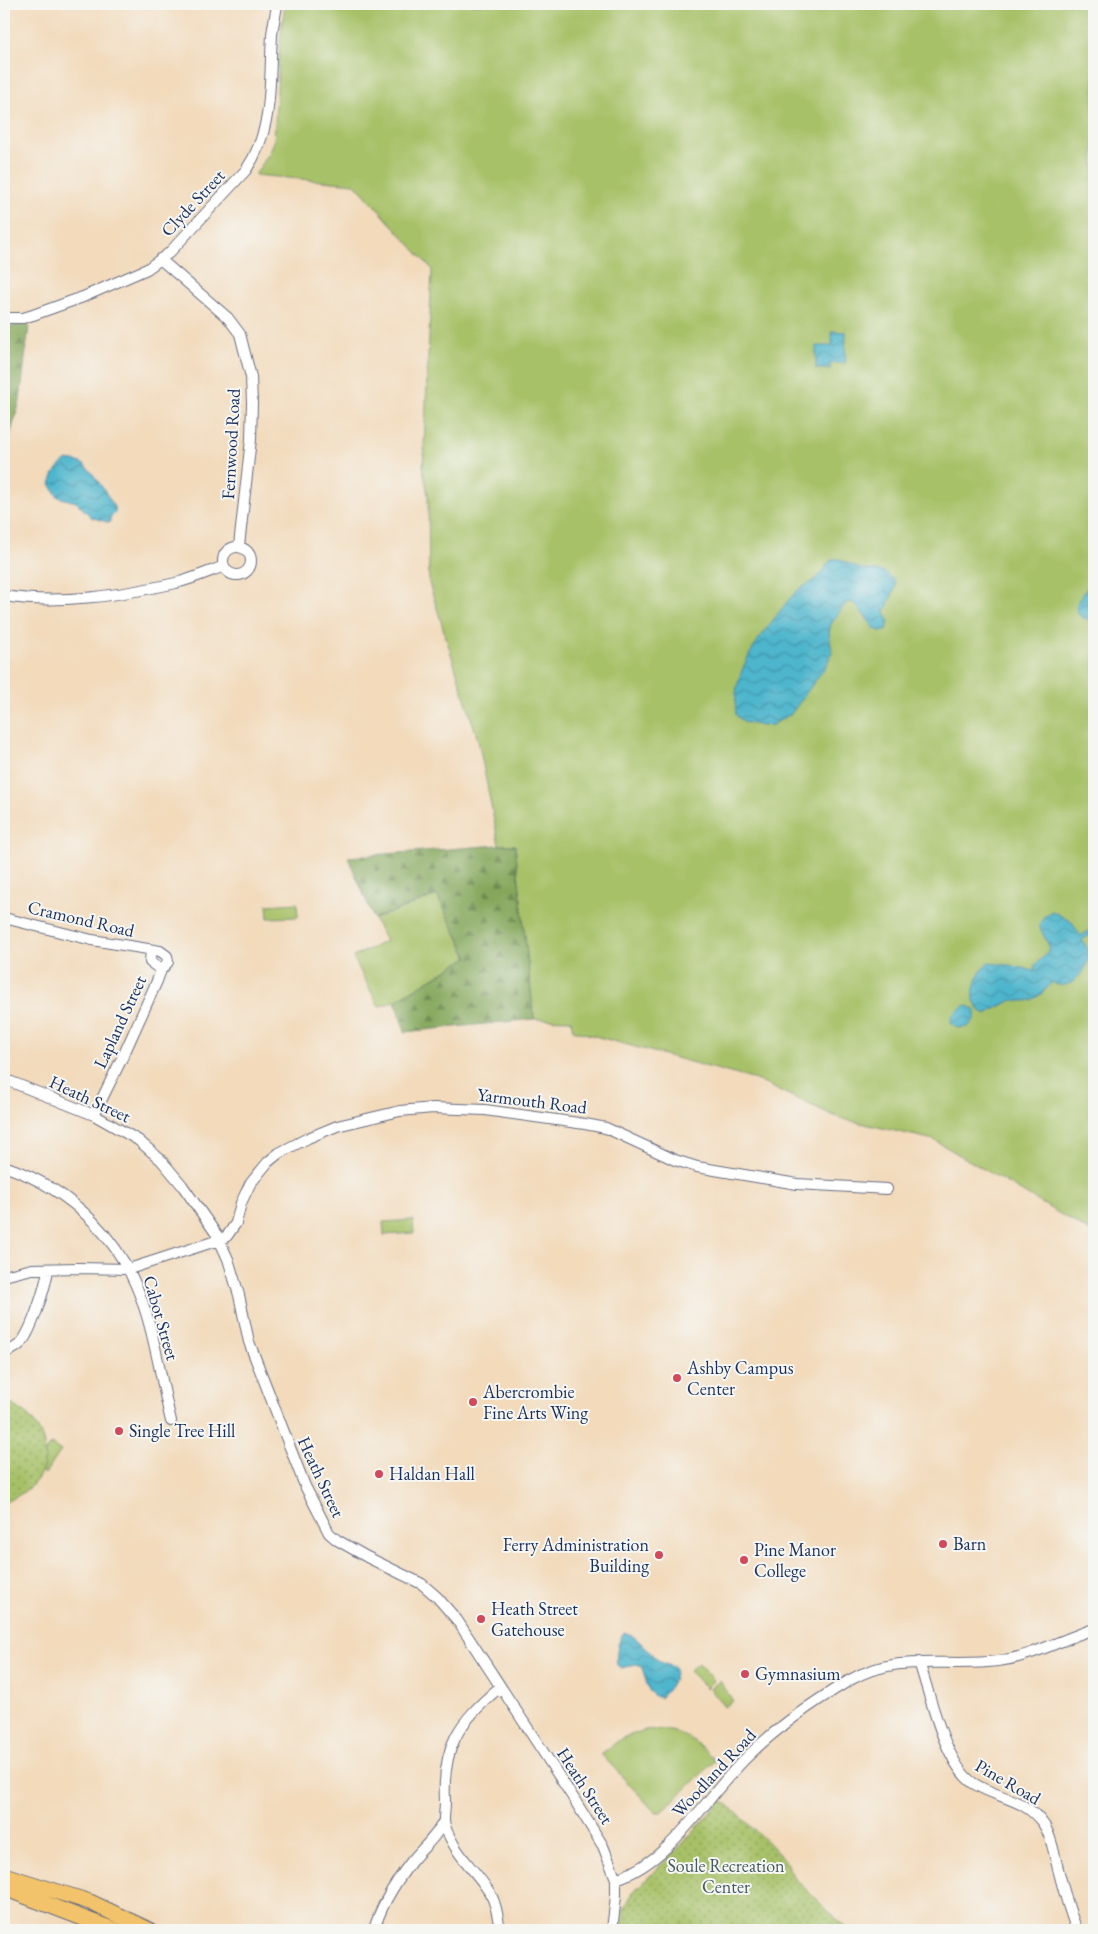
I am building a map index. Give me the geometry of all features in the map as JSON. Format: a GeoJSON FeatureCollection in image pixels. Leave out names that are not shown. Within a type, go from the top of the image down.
{"type":"FeatureCollection","features":[{"type":"Feature","properties":{"kind":"highway"},"geometry":{"type":"LineString","coordinates":[[4,1875],[90,1902],[149,1930]]}},
{"type":"Feature","properties":{"kind":"highway"},"geometry":{"type":"LineString","coordinates":[[4,1888],[114,1930]]}},
{"type":"Feature","properties":{"kind":"street","name":"Clyde Street"},"geometry":{"type":"LineString","coordinates":[[4,318],[23,318],[84,297],[147,269],[169,252],[242,176],[255,157],[265,130],[270,95],[272,32],[277,4]]}},
{"type":"Feature","properties":{"kind":"street","name":"Fernwood Road"},"geometry":{"type":"LineString","coordinates":[[160,259],[228,318],[240,334],[251,377],[252,403],[251,439],[239,546]]}},
{"type":"Feature","properties":{"kind":"street"},"geometry":{"type":"LineString","coordinates":[[239,546],[248,550],[252,559],[250,568],[238,575],[230,573],[224,566],[223,558],[231,547],[239,546]]}},
{"type":"Feature","properties":{"kind":"street"},"geometry":{"type":"LineString","coordinates":[[4,596],[45,600],[91,597],[178,582],[224,566]]}},
{"type":"Feature","properties":{"kind":"street","name":"Cramond Road"},"geometry":{"type":"LineString","coordinates":[[4,918],[92,940],[151,951]]}},
{"type":"Feature","properties":{"kind":"street","name":"Lapland Street"},"geometry":{"type":"LineString","coordinates":[[94,1115],[124,1054],[161,970],[168,962],[167,956],[160,951],[151,951],[150,962],[161,970]]}},
{"type":"Feature","properties":{"kind":"street","name":"Heath Street"},"geometry":{"type":"LineString","coordinates":[[4,1079],[94,1115],[138,1140],[161,1160],[182,1185],[219,1240],[228,1259],[239,1295],[249,1342],[305,1486],[329,1533],[337,1540],[367,1557],[413,1579],[429,1590],[456,1620],[596,1833],[605,1850],[616,1879],[612,1930]]}},
{"type":"Feature","properties":{"kind":"street","name":"Yarmouth Road"},"geometry":{"type":"LineString","coordinates":[[219,1240],[227,1236],[236,1223],[241,1203],[250,1184],[268,1162],[279,1153],[337,1126],[400,1111],[433,1108],[485,1110],[606,1128],[675,1160],[697,1167],[797,1184],[887,1189]]}},
{"type":"Feature","properties":{"kind":"street","name":"Cabot Street"},"geometry":{"type":"LineString","coordinates":[[4,1166],[48,1185],[72,1201],[92,1220],[129,1269],[146,1313],[171,1421]]}},
{"type":"Feature","properties":{"kind":"street"},"geometry":{"type":"LineString","coordinates":[[4,1276],[27,1270],[129,1269],[219,1240]]}},
{"type":"Feature","properties":{"kind":"street"},"geometry":{"type":"LineString","coordinates":[[4,1352],[16,1348],[27,1332],[45,1284],[48,1269]]}},
{"type":"Feature","properties":{"kind":"street","name":"Woodland Road"},"geometry":{"type":"LineString","coordinates":[[616,1879],[638,1870],[659,1853],[749,1754],[818,1701],[868,1671],[893,1664],[919,1662],[944,1664],[999,1661],[1036,1651],[1094,1628]]}},
{"type":"Feature","properties":{"kind":"street","name":"Pine Road"},"geometry":{"type":"LineString","coordinates":[[919,1662],[946,1745],[962,1774],[981,1788],[1021,1804],[1035,1815],[1044,1826],[1077,1930]]}},
{"type":"Feature","properties":{"kind":"street"},"geometry":{"type":"LineString","coordinates":[[374,1930],[382,1905],[412,1861],[439,1832],[444,1822],[446,1810],[444,1782],[446,1759],[454,1739],[471,1714],[500,1687]]}},
{"type":"Feature","properties":{"kind":"street"},"geometry":{"type":"LineString","coordinates":[[444,1822],[453,1844],[492,1897],[500,1930]]}},
{"type":"Feature","properties":{"kind":"green space"},"geometry":{"type":"Polygon","coordinates":[[[285,4],[1094,4],[1094,1234],[934,1140],[839,1118],[756,1080],[573,1030],[571,1020],[534,1019],[515,845],[499,845],[478,740],[429,583],[428,495],[423,469],[432,269],[355,184],[255,175],[274,141],[280,40],[285,4]]]}},
{"type":"Feature","properties":{"kind":"green space"},"geometry":{"type":"Polygon","coordinates":[[[29,325],[20,401],[4,457],[4,327],[29,325]]]}},
{"type":"Feature","properties":{"kind":"green space"},"geometry":{"type":"Polygon","coordinates":[[[515,845],[534,1019],[405,1032],[395,1001],[468,957],[437,895],[374,919],[348,857],[515,845]]]}},
{"type":"Feature","properties":{"kind":"green space"},"geometry":{"type":"Polygon","coordinates":[[[437,895],[468,957],[395,1001],[379,1007],[353,957],[386,941],[374,919],[437,895]]]}},
{"type":"Feature","properties":{"kind":"green space"},"geometry":{"type":"Polygon","coordinates":[[[297,903],[298,917],[268,918],[267,905],[297,903]]]}},
{"type":"Feature","properties":{"kind":"green space"},"geometry":{"type":"Polygon","coordinates":[[[413,1220],[414,1233],[384,1235],[383,1222],[413,1220]]]}},
{"type":"Feature","properties":{"kind":"green space"},"geometry":{"type":"Polygon","coordinates":[[[4,1402],[15,1406],[33,1422],[40,1432],[44,1443],[45,1455],[43,1467],[35,1482],[22,1493],[4,1503],[4,1402]]]}},
{"type":"Feature","properties":{"kind":"green space"},"geometry":{"type":"Polygon","coordinates":[[[51,1444],[61,1451],[45,1474],[35,1467],[51,1444]]]}},
{"type":"Feature","properties":{"kind":"green space"},"geometry":{"type":"Polygon","coordinates":[[[698,1663],[714,1680],[706,1688],[689,1671],[698,1663]]]}},
{"type":"Feature","properties":{"kind":"green space"},"geometry":{"type":"Polygon","coordinates":[[[720,1681],[733,1701],[724,1707],[710,1688],[720,1681]]]}},
{"type":"Feature","properties":{"kind":"green space"},"geometry":{"type":"Polygon","coordinates":[[[645,1730],[676,1732],[692,1740],[715,1761],[661,1812],[655,1812],[601,1754],[622,1738],[645,1730]]]}},
{"type":"Feature","properties":{"kind":"green space","name":"Soule Recreation Center"},"geometry":{"type":"Polygon","coordinates":[[[722,1799],[783,1857],[795,1879],[848,1930],[622,1930],[624,1909],[633,1892],[677,1850],[722,1799]]]}},
{"type":"Feature","properties":{"kind":"water"},"geometry":{"type":"Polygon","coordinates":[[[832,331],[846,332],[845,363],[830,363],[830,369],[816,369],[816,346],[832,346],[832,331]]]}},
{"type":"Feature","properties":{"kind":"water"},"geometry":{"type":"Polygon","coordinates":[[[67,460],[83,464],[102,486],[116,512],[110,518],[110,523],[91,517],[76,502],[58,497],[50,484],[56,470],[67,460]]]}},
{"type":"Feature","properties":{"kind":"water"},"geometry":{"type":"Polygon","coordinates":[[[833,559],[839,559],[860,569],[884,572],[895,581],[896,586],[885,611],[889,621],[887,629],[883,632],[875,629],[856,605],[852,602],[846,603],[831,624],[829,633],[832,652],[826,666],[791,714],[772,725],[762,726],[744,722],[736,715],[735,701],[737,687],[746,661],[760,637],[793,595],[816,579],[833,559]]]}},
{"type":"Feature","properties":{"kind":"water"},"geometry":{"type":"Polygon","coordinates":[[[1094,568],[1094,622],[1081,617],[1077,605],[1090,583],[1094,568]]]}},
{"type":"Feature","properties":{"kind":"water"},"geometry":{"type":"Polygon","coordinates":[[[1052,911],[1072,922],[1080,936],[1091,930],[1093,933],[1082,940],[1090,953],[1084,970],[1075,980],[1065,985],[1058,985],[1052,982],[1032,1000],[1013,1000],[986,1014],[979,1010],[975,1004],[974,990],[983,968],[988,963],[1010,965],[1034,971],[1035,965],[1046,953],[1049,946],[1039,925],[1044,916],[1052,911]]]}},
{"type":"Feature","properties":{"kind":"water"},"geometry":{"type":"Polygon","coordinates":[[[967,1005],[975,1010],[975,1018],[968,1027],[958,1028],[951,1023],[952,1017],[958,1010],[967,1005]]]}},
{"type":"Feature","properties":{"kind":"water"},"geometry":{"type":"Polygon","coordinates":[[[624,1632],[638,1640],[660,1662],[675,1668],[671,1684],[660,1698],[651,1693],[640,1665],[635,1664],[622,1668],[617,1665],[617,1648],[624,1632]]]}},
{"type":"Feature","properties":{"kind":"place","name":"Ashby Campus Center"},"geometry":{"type":"Point","coordinates":[677,1378]}},
{"type":"Feature","properties":{"kind":"place","name":"Abercrombie Fine Arts Wing"},"geometry":{"type":"Point","coordinates":[473,1402]}},
{"type":"Feature","properties":{"kind":"place","name":"Single Tree Hill"},"geometry":{"type":"Point","coordinates":[119,1431]}},
{"type":"Feature","properties":{"kind":"place","name":"Haldan Hall"},"geometry":{"type":"Point","coordinates":[379,1474]}},
{"type":"Feature","properties":{"kind":"place","name":"Barn"},"geometry":{"type":"Point","coordinates":[943,1544]}},
{"type":"Feature","properties":{"kind":"place","name":"Ferry Administration Building"},"geometry":{"type":"Point","coordinates":[659,1555]}},
{"type":"Feature","properties":{"kind":"place","name":"Pine Manor College"},"geometry":{"type":"Point","coordinates":[744,1560]}},
{"type":"Feature","properties":{"kind":"place","name":"Heath Street Gatehouse"},"geometry":{"type":"Point","coordinates":[481,1619]}},
{"type":"Feature","properties":{"kind":"place","name":"Gymnasium"},"geometry":{"type":"Point","coordinates":[745,1674]}}]}
